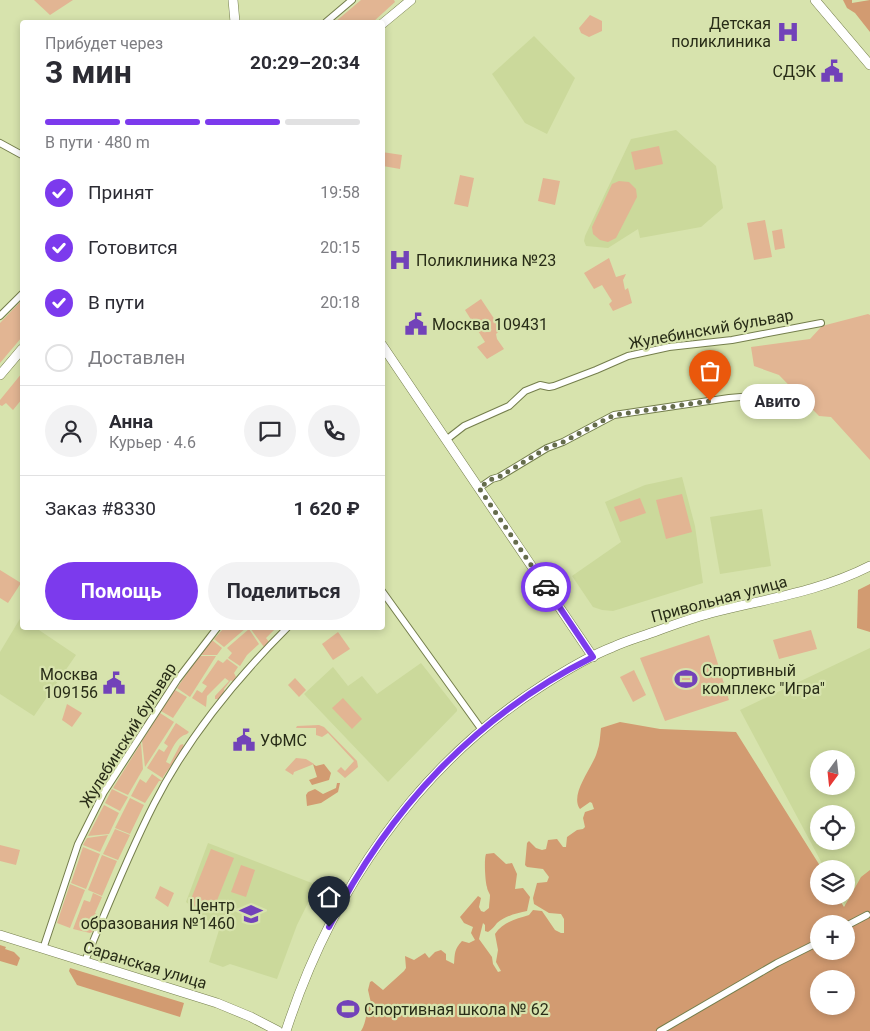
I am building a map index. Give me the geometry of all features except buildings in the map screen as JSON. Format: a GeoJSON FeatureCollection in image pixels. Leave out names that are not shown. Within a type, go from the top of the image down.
{"type":"FeatureCollection","features":[{"type":"Feature","properties":{"kind":"main road"},"geometry":{"type":"LineString","coordinates":[[233,0],[235,20]]}},
{"type":"Feature","properties":{"kind":"main road"},"geometry":{"type":"LineString","coordinates":[[385,21],[410,0]]}},
{"type":"Feature","properties":{"kind":"main road"},"geometry":{"type":"LineString","coordinates":[[815,0],[870,65]]}},
{"type":"Feature","properties":{"kind":"main road"},"geometry":{"type":"LineString","coordinates":[[385,349],[593,657]]}},
{"type":"Feature","properties":{"kind":"main road"},"geometry":{"type":"LineString","coordinates":[[0,374],[20,351]]}},
{"type":"Feature","properties":{"kind":"main road","name":"Привольная улица"},"geometry":{"type":"LineString","coordinates":[[286,1031],[295,1002],[312,964],[347,891],[360,870],[419,790],[440,768],[515,703],[568,669],[612,647],[710,613],[833,583],[870,566]]}},
{"type":"Feature","properties":{"kind":"main road","name":"Саранская улица"},"geometry":{"type":"LineString","coordinates":[[0,935],[229,1007],[278,1031]]}},
{"type":"Feature","properties":{"kind":"street"},"geometry":{"type":"LineString","coordinates":[[328,20],[352,0]]}},
{"type":"Feature","properties":{"kind":"street"},"geometry":{"type":"LineString","coordinates":[[0,143],[20,154]]}},
{"type":"Feature","properties":{"kind":"street"},"geometry":{"type":"LineString","coordinates":[[0,316],[20,296]]}},
{"type":"Feature","properties":{"kind":"street","name":"Жулебинский бульвар"},"geometry":{"type":"LineString","coordinates":[[446,440],[464,426],[509,406],[524,391],[540,385],[554,386],[628,356],[822,324]]}},
{"type":"Feature","properties":{"kind":"street"},"geometry":{"type":"LineString","coordinates":[[479,488],[547,448],[563,442],[614,415],[729,398],[777,394]]}},
{"type":"Feature","properties":{"kind":"street"},"geometry":{"type":"LineString","coordinates":[[385,594],[482,730]]}},
{"type":"Feature","properties":{"kind":"street","name":"Жулебинский бульвар"},"geometry":{"type":"LineString","coordinates":[[43,949],[78,844],[104,792],[177,680],[216,630]]}},
{"type":"Feature","properties":{"kind":"street"},"geometry":{"type":"LineString","coordinates":[[85,961],[118,880],[155,803],[172,774],[215,708],[260,655],[285,630]]}},
{"type":"Feature","properties":{"kind":"street"},"geometry":{"type":"LineString","coordinates":[[855,921],[867,915]]}},
{"type":"Feature","properties":{"kind":"street"},"geometry":{"type":"LineString","coordinates":[[660,1031],[777,963],[810,946]]}},
{"type":"Feature","properties":{"kind":"shaded area"},"geometry":{"type":"Polygon","coordinates":[[[34,0],[73,0],[50,15],[34,0]]]}},
{"type":"Feature","properties":{"kind":"shaded area"},"geometry":{"type":"Polygon","coordinates":[[[361,0],[394,0],[395,2],[375,20],[337,20],[361,0]]]}},
{"type":"Feature","properties":{"kind":"shaded area"},"geometry":{"type":"Polygon","coordinates":[[[843,0],[852,0],[852,3],[870,0],[870,32],[855,13],[847,8],[843,0]]]}},
{"type":"Feature","properties":{"kind":"shaded area"},"geometry":{"type":"Polygon","coordinates":[[[590,15],[602,21],[602,31],[589,37],[581,33],[579,28],[590,15]]]}},
{"type":"Feature","properties":{"kind":"shaded area"},"geometry":{"type":"Polygon","coordinates":[[[534,36],[575,78],[547,134],[525,123],[492,74],[534,36]]]}},
{"type":"Feature","properties":{"kind":"shaded area"},"geometry":{"type":"Polygon","coordinates":[[[676,130],[716,166],[723,208],[701,227],[640,238],[638,229],[608,248],[586,246],[585,236],[631,139],[676,130]]]}},
{"type":"Feature","properties":{"kind":"shaded area"},"geometry":{"type":"Polygon","coordinates":[[[659,146],[663,164],[635,170],[631,152],[659,146]]]}},
{"type":"Feature","properties":{"kind":"shaded area"},"geometry":{"type":"Polygon","coordinates":[[[385,152],[402,155],[400,169],[385,166],[385,152]]]}},
{"type":"Feature","properties":{"kind":"shaded area"},"geometry":{"type":"Polygon","coordinates":[[[460,175],[474,178],[468,207],[454,204],[460,175]]]}},
{"type":"Feature","properties":{"kind":"shaded area"},"geometry":{"type":"Polygon","coordinates":[[[543,178],[560,181],[555,205],[538,201],[543,178]]]}},
{"type":"Feature","properties":{"kind":"shaded area"},"geometry":{"type":"Polygon","coordinates":[[[619,181],[629,182],[636,189],[637,197],[616,238],[608,242],[600,240],[593,234],[592,227],[612,184],[619,181]]]}},
{"type":"Feature","properties":{"kind":"shaded area"},"geometry":{"type":"Polygon","coordinates":[[[765,220],[772,257],[754,260],[747,223],[765,220]]]}},
{"type":"Feature","properties":{"kind":"shaded area"},"geometry":{"type":"Polygon","coordinates":[[[782,229],[785,248],[775,250],[772,231],[782,229]]]}},
{"type":"Feature","properties":{"kind":"shaded area"},"geometry":{"type":"Polygon","coordinates":[[[609,258],[616,277],[626,274],[623,280],[625,290],[628,288],[632,303],[613,311],[609,304],[612,301],[602,285],[594,289],[584,273],[609,258]]]}},
{"type":"Feature","properties":{"kind":"shaded area"},"geometry":{"type":"Polygon","coordinates":[[[481,299],[501,329],[496,334],[504,349],[487,359],[477,347],[485,342],[465,310],[481,299]]]}},
{"type":"Feature","properties":{"kind":"shaded area"},"geometry":{"type":"Polygon","coordinates":[[[20,302],[20,339],[0,363],[0,323],[20,302]]]}},
{"type":"Feature","properties":{"kind":"shaded area"},"geometry":{"type":"Polygon","coordinates":[[[870,315],[870,460],[831,417],[819,416],[779,375],[754,366],[751,347],[810,339],[822,326],[870,315]]]}},
{"type":"Feature","properties":{"kind":"shaded area"},"geometry":{"type":"Polygon","coordinates":[[[20,375],[20,401],[13,410],[6,403],[2,406],[0,405],[0,400],[20,375]]]}},
{"type":"Feature","properties":{"kind":"shaded area"},"geometry":{"type":"Polygon","coordinates":[[[682,477],[695,526],[703,583],[613,611],[593,607],[572,576],[621,542],[605,502],[645,485],[682,477]]]}},
{"type":"Feature","properties":{"kind":"shaded area"},"geometry":{"type":"Polygon","coordinates":[[[682,494],[692,532],[666,539],[656,500],[682,494]]]}},
{"type":"Feature","properties":{"kind":"shaded area"},"geometry":{"type":"Polygon","coordinates":[[[640,498],[646,513],[620,522],[614,507],[640,498]]]}},
{"type":"Feature","properties":{"kind":"shaded area"},"geometry":{"type":"Polygon","coordinates":[[[762,509],[771,566],[720,574],[710,517],[762,509]]]}},
{"type":"Feature","properties":{"kind":"shaded area"},"geometry":{"type":"Polygon","coordinates":[[[0,570],[20,582],[20,585],[8,603],[0,598],[0,570]]]}},
{"type":"Feature","properties":{"kind":"shaded area"},"geometry":{"type":"Polygon","coordinates":[[[870,584],[870,632],[857,628],[858,590],[870,584]]]}},
{"type":"Feature","properties":{"kind":"shaded area"},"geometry":{"type":"Polygon","coordinates":[[[20,619],[20,630],[39,630],[76,655],[34,716],[0,694],[0,652],[20,619]]]}},
{"type":"Feature","properties":{"kind":"shaded area"},"geometry":{"type":"Polygon","coordinates":[[[222,630],[244,630],[224,647],[214,639],[222,630]]]}},
{"type":"Feature","properties":{"kind":"shaded area"},"geometry":{"type":"Polygon","coordinates":[[[248,630],[259,644],[247,655],[240,666],[228,658],[232,653],[227,648],[248,630]]]}},
{"type":"Feature","properties":{"kind":"shaded area"},"geometry":{"type":"Polygon","coordinates":[[[251,630],[274,630],[266,638],[269,642],[264,647],[251,630]]]}},
{"type":"Feature","properties":{"kind":"shaded area"},"geometry":{"type":"Polygon","coordinates":[[[811,630],[817,649],[779,659],[773,640],[811,630]]]}},
{"type":"Feature","properties":{"kind":"shaded area"},"geometry":{"type":"Polygon","coordinates":[[[338,632],[350,649],[333,660],[322,644],[338,632]]]}},
{"type":"Feature","properties":{"kind":"shaded area","name":"Спортивный комплекс \"Игра\""},"geometry":{"type":"Polygon","coordinates":[[[709,635],[729,700],[665,721],[640,658],[709,635]]]}},
{"type":"Feature","properties":{"kind":"shaded area"},"geometry":{"type":"Polygon","coordinates":[[[212,640],[222,648],[217,655],[200,655],[212,640]]]}},
{"type":"Feature","properties":{"kind":"shaded area"},"geometry":{"type":"Polygon","coordinates":[[[870,648],[870,922],[845,905],[855,905],[855,860],[820,860],[815,850],[855,850],[855,805],[810,805],[810,841],[740,710],[870,648]]]}},
{"type":"Feature","properties":{"kind":"shaded area"},"geometry":{"type":"Polygon","coordinates":[[[199,656],[216,656],[190,697],[177,688],[199,656]]]}},
{"type":"Feature","properties":{"kind":"shaded area"},"geometry":{"type":"Polygon","coordinates":[[[227,659],[238,667],[234,673],[236,677],[224,689],[225,693],[221,699],[215,699],[215,696],[229,681],[225,678],[207,696],[206,707],[192,698],[197,690],[202,693],[207,686],[202,683],[218,660],[223,663],[227,659]]]}},
{"type":"Feature","properties":{"kind":"shaded area"},"geometry":{"type":"Polygon","coordinates":[[[421,663],[457,711],[388,782],[304,694],[333,667],[348,686],[362,676],[377,694],[421,663]]]}},
{"type":"Feature","properties":{"kind":"shaded area"},"geometry":{"type":"Polygon","coordinates":[[[634,670],[646,695],[633,702],[620,677],[634,670]]]}},
{"type":"Feature","properties":{"kind":"shaded area"},"geometry":{"type":"Polygon","coordinates":[[[295,678],[306,690],[299,697],[288,685],[295,678]]]}},
{"type":"Feature","properties":{"kind":"shaded area"},"geometry":{"type":"Polygon","coordinates":[[[175,690],[187,697],[173,718],[161,711],[175,690]]]}},
{"type":"Feature","properties":{"kind":"shaded area"},"geometry":{"type":"Polygon","coordinates":[[[343,698],[362,719],[352,729],[332,708],[343,698]]]}},
{"type":"Feature","properties":{"kind":"shaded area"},"geometry":{"type":"Polygon","coordinates":[[[67,704],[82,713],[72,727],[62,720],[67,704]]]}},
{"type":"Feature","properties":{"kind":"shaded area"},"geometry":{"type":"Polygon","coordinates":[[[160,713],[174,722],[145,767],[142,741],[160,713]]]}},
{"type":"Feature","properties":{"kind":"shaded area"},"geometry":{"type":"Polygon","coordinates":[[[620,722],[660,729],[736,732],[816,860],[810,860],[810,905],[843,905],[844,907],[845,905],[855,905],[855,888],[861,877],[870,870],[870,1031],[361,1031],[371,1003],[368,990],[370,982],[372,981],[383,990],[406,968],[405,956],[414,960],[425,953],[429,958],[435,952],[441,950],[446,954],[446,960],[454,964],[455,952],[462,941],[469,943],[475,940],[471,933],[473,927],[464,923],[460,917],[478,896],[481,898],[479,907],[481,911],[484,912],[489,908],[490,895],[485,875],[486,854],[494,853],[506,864],[512,863],[517,874],[515,889],[523,888],[530,897],[527,911],[504,918],[488,932],[485,931],[483,923],[479,939],[492,957],[493,964],[498,972],[501,971],[496,962],[498,950],[495,934],[506,924],[529,915],[533,910],[542,911],[555,930],[564,933],[564,919],[561,914],[549,913],[534,904],[533,898],[537,883],[547,882],[549,877],[543,869],[527,867],[525,865],[527,843],[529,841],[536,848],[542,850],[546,849],[548,840],[557,839],[563,847],[566,847],[567,837],[585,827],[583,818],[585,812],[594,809],[590,802],[580,809],[577,803],[577,796],[579,788],[595,758],[601,728],[620,722]]]}},
{"type":"Feature","properties":{"kind":"shaded area"},"geometry":{"type":"Polygon","coordinates":[[[176,723],[189,732],[177,741],[172,749],[166,762],[170,764],[180,745],[183,744],[184,747],[163,777],[164,779],[147,768],[159,749],[164,752],[168,746],[164,743],[176,723]]]}},
{"type":"Feature","properties":{"kind":"shaded area"},"geometry":{"type":"Polygon","coordinates":[[[319,725],[324,727],[357,761],[358,767],[345,778],[337,771],[341,767],[345,771],[354,761],[328,733],[322,737],[316,735],[316,728],[296,728],[297,726],[319,725]]]}},
{"type":"Feature","properties":{"kind":"shaded area"},"geometry":{"type":"Polygon","coordinates":[[[141,743],[143,769],[128,795],[113,788],[141,743]]]}},
{"type":"Feature","properties":{"kind":"shaded area"},"geometry":{"type":"Polygon","coordinates":[[[296,758],[306,759],[314,764],[294,772],[293,775],[285,770],[296,758]]]}},
{"type":"Feature","properties":{"kind":"shaded area"},"geometry":{"type":"Polygon","coordinates":[[[313,764],[316,766],[324,764],[331,773],[329,780],[312,785],[309,780],[317,777],[313,764]]]}},
{"type":"Feature","properties":{"kind":"shaded area"},"geometry":{"type":"Polygon","coordinates":[[[152,774],[162,781],[159,781],[145,803],[131,796],[140,779],[146,783],[152,774]]]}},
{"type":"Feature","properties":{"kind":"shaded area"},"geometry":{"type":"Polygon","coordinates":[[[337,783],[340,783],[338,792],[321,803],[307,806],[306,795],[308,792],[315,789],[323,794],[336,788],[337,783]]]}},
{"type":"Feature","properties":{"kind":"shaded area"},"geometry":{"type":"Polygon","coordinates":[[[112,789],[128,797],[120,811],[105,803],[112,789]]]}},
{"type":"Feature","properties":{"kind":"shaded area"},"geometry":{"type":"Polygon","coordinates":[[[130,798],[144,805],[130,834],[115,828],[130,798]]]}},
{"type":"Feature","properties":{"kind":"shaded area"},"geometry":{"type":"Polygon","coordinates":[[[104,805],[119,813],[109,834],[88,836],[104,805]]]}},
{"type":"Feature","properties":{"kind":"shaded area"},"geometry":{"type":"Polygon","coordinates":[[[115,829],[130,835],[118,860],[103,854],[115,829]]]}},
{"type":"Feature","properties":{"kind":"shaded area"},"geometry":{"type":"Polygon","coordinates":[[[108,835],[100,852],[83,845],[87,838],[108,835]]]}},
{"type":"Feature","properties":{"kind":"shaded area","name":"Центр образования №1460"},"geometry":{"type":"Polygon","coordinates":[[[208,843],[317,885],[297,925],[277,979],[230,964],[223,967],[209,962],[219,930],[186,902],[208,843]]]}},
{"type":"Feature","properties":{"kind":"shaded area"},"geometry":{"type":"Polygon","coordinates":[[[0,845],[20,850],[16,865],[0,861],[0,845]]]}},
{"type":"Feature","properties":{"kind":"shaded area"},"geometry":{"type":"Polygon","coordinates":[[[83,847],[100,854],[86,889],[71,883],[83,847]]]}},
{"type":"Feature","properties":{"kind":"shaded area"},"geometry":{"type":"Polygon","coordinates":[[[211,849],[234,858],[212,913],[189,904],[211,849]]]}},
{"type":"Feature","properties":{"kind":"shaded area"},"geometry":{"type":"Polygon","coordinates":[[[102,855],[117,861],[102,896],[88,890],[102,855]]]}},
{"type":"Feature","properties":{"kind":"shaded area"},"geometry":{"type":"Polygon","coordinates":[[[241,865],[255,870],[246,897],[231,892],[241,865]]]}},
{"type":"Feature","properties":{"kind":"shaded area"},"geometry":{"type":"Polygon","coordinates":[[[70,884],[85,890],[70,928],[57,923],[70,884]]]}},
{"type":"Feature","properties":{"kind":"shaded area"},"geometry":{"type":"Polygon","coordinates":[[[160,886],[174,893],[168,907],[155,898],[160,886]]]}},
{"type":"Feature","properties":{"kind":"shaded area"},"geometry":{"type":"Polygon","coordinates":[[[93,893],[102,897],[95,913],[100,916],[94,931],[90,933],[73,929],[84,900],[90,902],[93,893]]]}},
{"type":"Feature","properties":{"kind":"shaded area"},"geometry":{"type":"Polygon","coordinates":[[[0,945],[14,952],[20,958],[17,966],[0,961],[0,945]]]}},
{"type":"Feature","properties":{"kind":"shaded area"},"geometry":{"type":"Polygon","coordinates":[[[70,968],[184,1003],[180,1017],[77,985],[69,971],[70,968]]]}},
{"type":"Feature","properties":{"kind":"way so far"},"geometry":{"type":"LineString","coordinates":[[546,587],[479,488],[547,448],[563,442],[614,415],[710,401]]}},
{"type":"Feature","properties":{"kind":"place","name":"Детская поликлиника"},"geometry":{"type":"Point","coordinates":[788,32]}},
{"type":"Feature","properties":{"kind":"place","name":"СДЭК"},"geometry":{"type":"Point","coordinates":[832,71]}},
{"type":"Feature","properties":{"kind":"place","name":"Поликлиника №23"},"geometry":{"type":"Point","coordinates":[400,260]}},
{"type":"Feature","properties":{"kind":"place","name":"Москва 109431"},"geometry":{"type":"Point","coordinates":[416,324]}},
{"type":"Feature","properties":{"kind":"place","name":"Авито"},"geometry":{"type":"Point","coordinates":[710,401]}},
{"type":"Feature","properties":{"kind":"place","name":"Спортивный комплекс \"Игра\""},"geometry":{"type":"Point","coordinates":[686,679]}},
{"type":"Feature","properties":{"kind":"place","name":"Москва 109156"},"geometry":{"type":"Point","coordinates":[114,683]}},
{"type":"Feature","properties":{"kind":"place","name":"УФМС"},"geometry":{"type":"Point","coordinates":[244,740]}},
{"type":"Feature","properties":{"kind":"place","name":"Центр образования №1460"},"geometry":{"type":"Point","coordinates":[251,914]}},
{"type":"Feature","properties":{"kind":"place","name":"Спортивная школа № 62"},"geometry":{"type":"Point","coordinates":[348,1009]}},
{"type":"Feature","properties":{"kind":"route"},"geometry":{"type":"LineString","coordinates":[[329,927],[360,870],[405,807],[440,768],[515,703],[568,669],[593,657],[546,587]]}}]}
